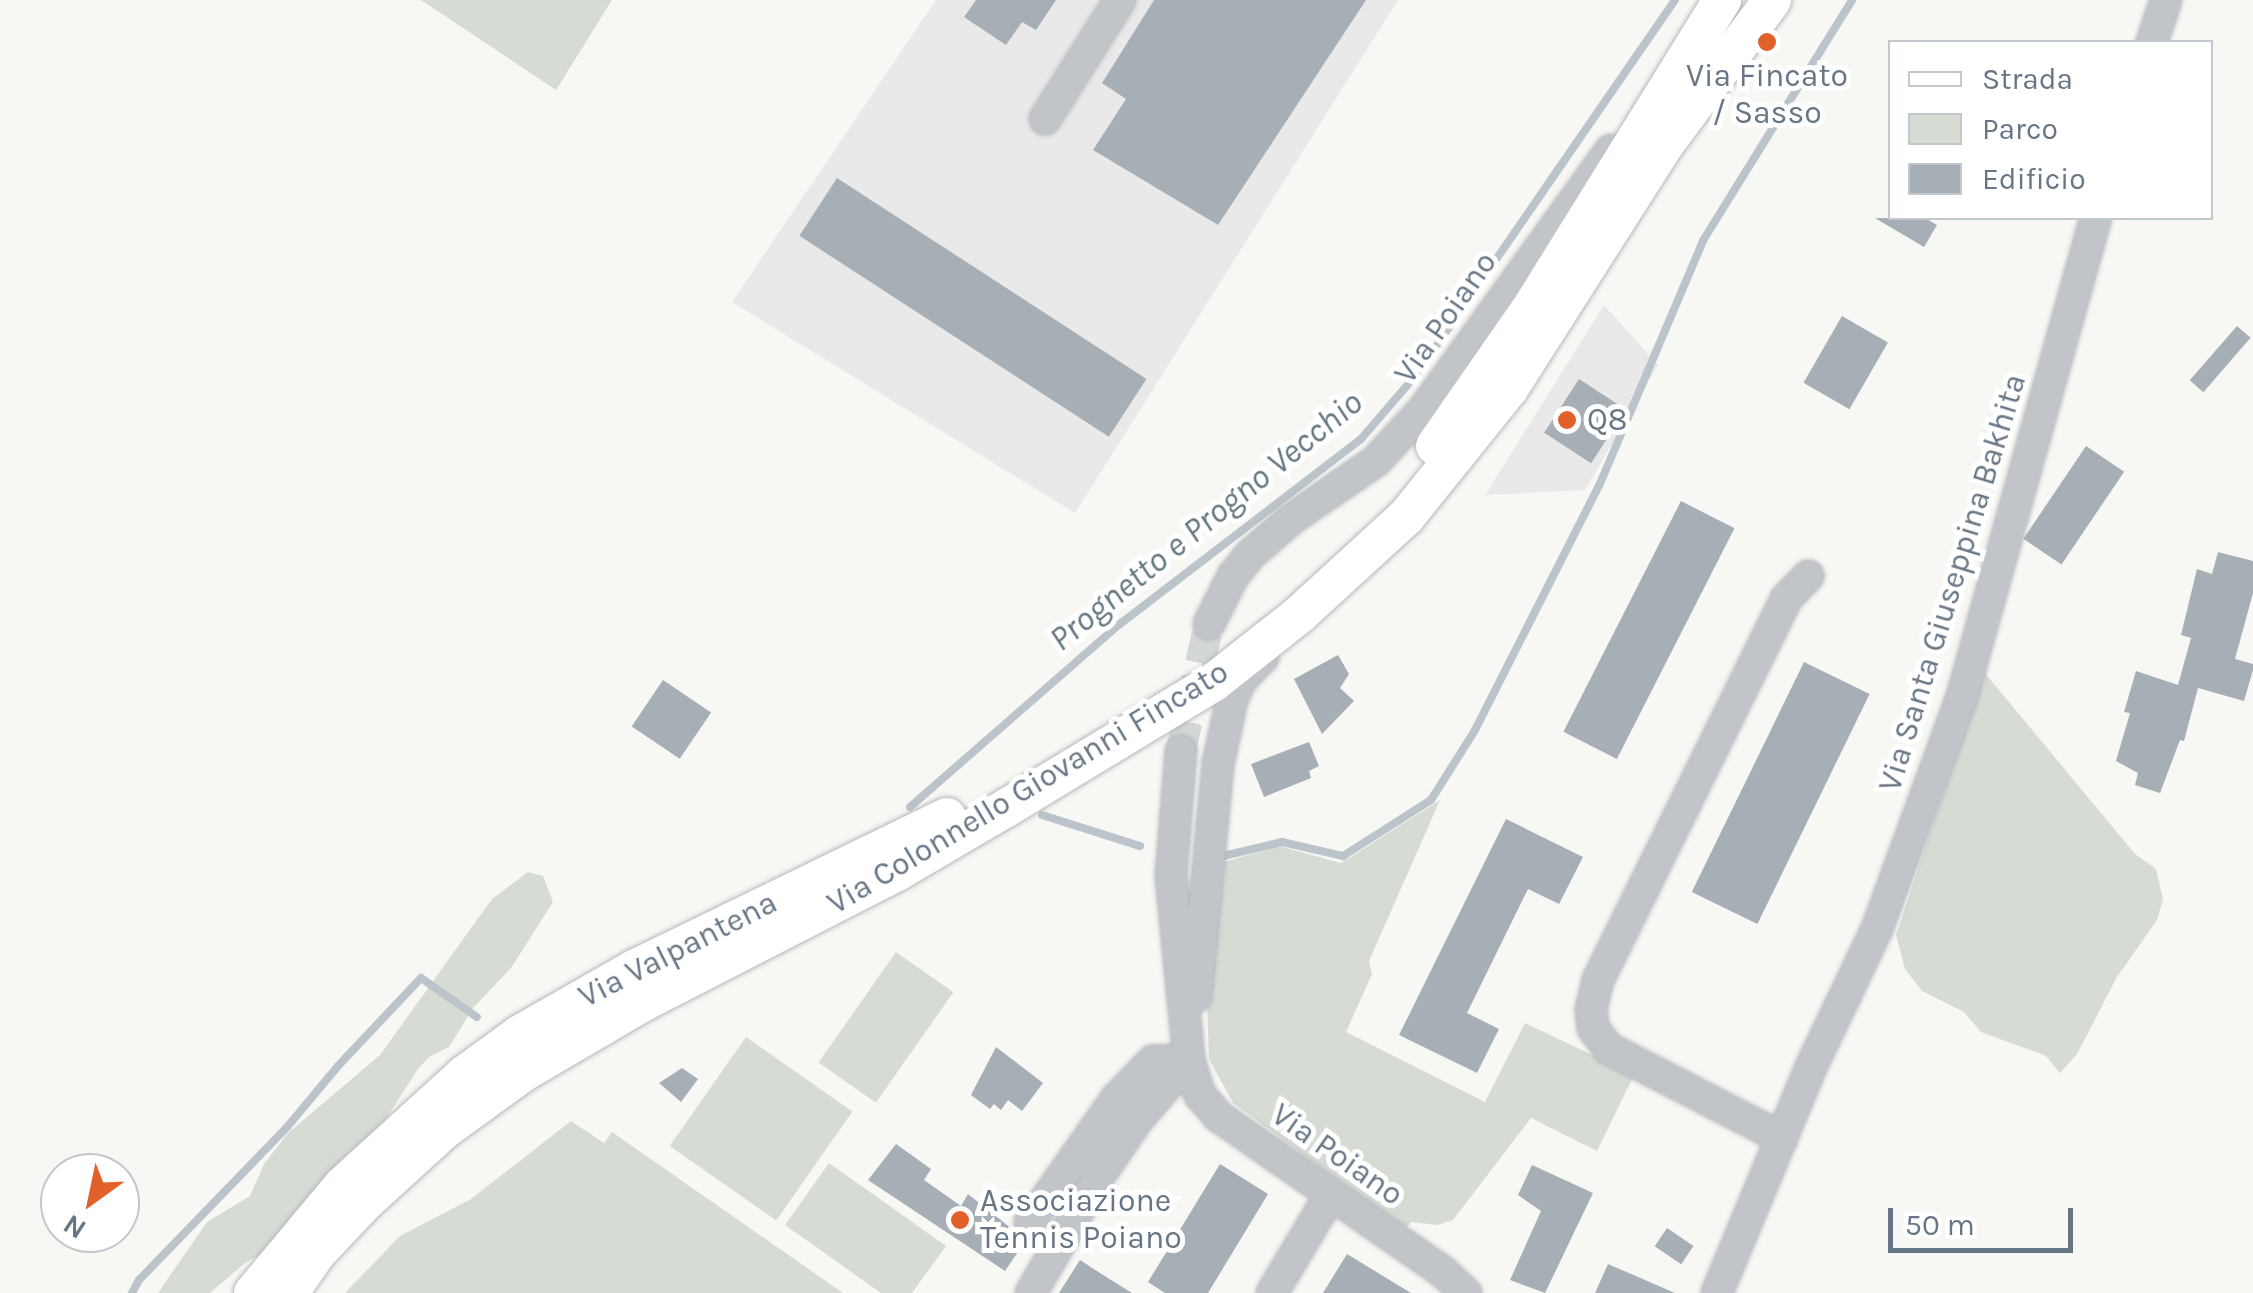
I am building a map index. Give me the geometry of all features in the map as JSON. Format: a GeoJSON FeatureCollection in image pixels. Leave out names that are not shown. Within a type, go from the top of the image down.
{"type":"FeatureCollection","features":[{"type":"Feature","properties":{"kind":"main road","name":"Via Colonnello Giovanni Fincato"},"geometry":{"type":"LineString","coordinates":[[642,1002],[897,872],[1214,682],[1374,548],[1434,486],[1509,389],[1663,147],[1772,0]]}},
{"type":"Feature","properties":{"kind":"main road","name":"Via Valpantena"},"geometry":{"type":"LineString","coordinates":[[253,1293],[334,1195],[382,1147],[465,1074],[520,1034],[634,969],[962,810],[1174,688],[1286,606],[1352,546],[1436,445],[1533,306],[1715,10]]}},
{"type":"Feature","properties":{"kind":"main road","name":"Via Valpantena"},"geometry":{"type":"LineString","coordinates":[[289,1293],[317,1253],[362,1205],[443,1131],[524,1072],[642,1002]]}},
{"type":"Feature","properties":{"kind":"street"},"geometry":{"type":"LineString","coordinates":[[1045,119],[1120,0]]}},
{"type":"Feature","properties":{"kind":"street"},"geometry":{"type":"LineString","coordinates":[[2153,40],[2166,0]]}},
{"type":"Feature","properties":{"kind":"street","name":"Via Poiano"},"geometry":{"type":"LineString","coordinates":[[1209,624],[1232,576],[1258,547],[1376,462],[1424,409],[1715,10]]}},
{"type":"Feature","properties":{"kind":"street","name":"Via Santa Giuseppina Bakhita"},"geometry":{"type":"LineString","coordinates":[[1717,1293],[1877,929],[1962,697],[2095,220]]}},
{"type":"Feature","properties":{"kind":"street","name":"Via Poiano"},"geometry":{"type":"LineString","coordinates":[[1189,1060],[1218,764],[1232,700],[1253,665],[1351,585],[1374,548]]}},
{"type":"Feature","properties":{"kind":"street"},"geometry":{"type":"LineString","coordinates":[[1782,1138],[1608,1048],[1593,1028],[1591,1010],[1598,980],[1786,599],[1808,576]]}},
{"type":"Feature","properties":{"kind":"street","name":"Via Poiano"},"geometry":{"type":"LineString","coordinates":[[1181,751],[1170,876],[1189,1060],[1200,1095],[1218,1116],[1442,1271],[1466,1293]]}},
{"type":"Feature","properties":{"kind":"street"},"geometry":{"type":"LineString","coordinates":[[1030,1222],[1128,1086],[1153,1061],[1189,1060]]}},
{"type":"Feature","properties":{"kind":"street"},"geometry":{"type":"LineString","coordinates":[[1031,1293],[1128,1134],[1189,1060]]}},
{"type":"Feature","properties":{"kind":"street"},"geometry":{"type":"LineString","coordinates":[[1272,1293],[1331,1194]]}},
{"type":"Feature","properties":{"kind":"shaded area"},"geometry":{"type":"Polygon","coordinates":[[[936,0],[1398,0],[1075,513],[732,302],[936,0]]]}},
{"type":"Feature","properties":{"kind":"shaded area"},"geometry":{"type":"Polygon","coordinates":[[[1604,305],[1658,365],[1585,490],[1485,495],[1604,305]]]}},
{"type":"Feature","properties":{"kind":"green space"},"geometry":{"type":"Polygon","coordinates":[[[421,0],[612,0],[556,90],[421,0]]]}},
{"type":"Feature","properties":{"kind":"green space"},"geometry":{"type":"Polygon","coordinates":[[[1984,672],[2135,854],[2156,869],[2163,899],[2157,920],[2117,977],[2077,1054],[2060,1073],[2046,1056],[1981,1032],[1964,1012],[1922,991],[1905,969],[1896,935],[1984,672]]]}},
{"type":"Feature","properties":{"kind":"green space"},"geometry":{"type":"Polygon","coordinates":[[[1440,800],[1369,961],[1372,974],[1346,1032],[1485,1102],[1525,1023],[1634,1075],[1597,1151],[1531,1118],[1453,1220],[1438,1225],[1411,1222],[1405,1230],[1233,1103],[1209,1059],[1207,999],[1224,862],[1279,846],[1341,863],[1440,800]]]}},
{"type":"Feature","properties":{"kind":"green space"},"geometry":{"type":"Polygon","coordinates":[[[528,872],[543,876],[553,902],[511,968],[473,1008],[449,1047],[429,1057],[418,1069],[369,1145],[348,1153],[333,1171],[297,1235],[245,1263],[210,1293],[158,1293],[207,1222],[250,1196],[264,1164],[288,1133],[380,1055],[492,899],[528,872]]]}},
{"type":"Feature","properties":{"kind":"green space"},"geometry":{"type":"Polygon","coordinates":[[[896,952],[953,992],[876,1103],[819,1063],[896,952]]]}},
{"type":"Feature","properties":{"kind":"green space"},"geometry":{"type":"Polygon","coordinates":[[[746,1037],[852,1112],[776,1221],[670,1146],[746,1037]]]}},
{"type":"Feature","properties":{"kind":"green space"},"geometry":{"type":"Polygon","coordinates":[[[571,1121],[604,1143],[612,1132],[843,1293],[345,1293],[400,1236],[471,1199],[571,1121]]]}},
{"type":"Feature","properties":{"kind":"green space"},"geometry":{"type":"Polygon","coordinates":[[[829,1163],[946,1246],[912,1293],[881,1293],[785,1225],[829,1163]]]}},
{"type":"Feature","properties":{"kind":"building"},"geometry":{"type":"Polygon","coordinates":[[[976,0],[1056,0],[1036,30],[1022,22],[1006,45],[964,17],[976,0]]]}},
{"type":"Feature","properties":{"kind":"building"},"geometry":{"type":"Polygon","coordinates":[[[1154,0],[1366,0],[1218,225],[1093,150],[1126,99],[1102,83],[1154,0]]]}},
{"type":"Feature","properties":{"kind":"building"},"geometry":{"type":"Polygon","coordinates":[[[837,178],[1146,379],[1109,437],[799,236],[837,178]]]}},
{"type":"Feature","properties":{"kind":"building"},"geometry":{"type":"Polygon","coordinates":[[[1875,218],[1928,220],[1937,225],[1924,247],[1875,218]]]}},
{"type":"Feature","properties":{"kind":"building"},"geometry":{"type":"Polygon","coordinates":[[[1842,316],[1888,342],[1849,409],[1804,383],[1842,316]]]}},
{"type":"Feature","properties":{"kind":"building"},"geometry":{"type":"Polygon","coordinates":[[[2237,326],[2251,338],[2203,392],[2190,380],[2237,326]]]}},
{"type":"Feature","properties":{"kind":"building"},"geometry":{"type":"Polygon","coordinates":[[[1579,379],[1626,409],[1591,463],[1544,433],[1579,379]]]}},
{"type":"Feature","properties":{"kind":"building"},"geometry":{"type":"Polygon","coordinates":[[[2086,446],[2124,472],[2062,565],[2023,539],[2086,446]]]}},
{"type":"Feature","properties":{"kind":"building"},"geometry":{"type":"Polygon","coordinates":[[[1681,501],[1734,528],[1617,759],[1563,732],[1681,501]]]}},
{"type":"Feature","properties":{"kind":"building"},"geometry":{"type":"Polygon","coordinates":[[[2218,552],[2253,561],[2253,593],[2235,659],[2253,664],[2253,670],[2244,701],[2198,688],[2184,741],[2180,740],[2160,793],[2135,785],[2138,773],[2116,761],[2130,713],[2124,712],[2136,671],[2178,685],[2191,638],[2181,635],[2197,569],[2212,574],[2218,552]]]}},
{"type":"Feature","properties":{"kind":"building"},"geometry":{"type":"Polygon","coordinates":[[[1338,655],[1349,674],[1340,688],[1354,701],[1322,734],[1294,679],[1338,655]]]}},
{"type":"Feature","properties":{"kind":"building"},"geometry":{"type":"Polygon","coordinates":[[[1804,662],[1870,694],[1757,924],[1692,892],[1804,662]]]}},
{"type":"Feature","properties":{"kind":"building"},"geometry":{"type":"Polygon","coordinates":[[[663,680],[711,712],[680,759],[632,726],[663,680]]]}},
{"type":"Feature","properties":{"kind":"building"},"geometry":{"type":"Polygon","coordinates":[[[1309,742],[1319,766],[1309,771],[1311,778],[1264,797],[1251,764],[1309,742]]]}},
{"type":"Feature","properties":{"kind":"building"},"geometry":{"type":"Polygon","coordinates":[[[1506,819],[1583,857],[1559,904],[1528,889],[1467,1013],[1499,1029],[1477,1073],[1399,1035],[1506,819]]]}},
{"type":"Feature","properties":{"kind":"building"},"geometry":{"type":"Polygon","coordinates":[[[996,1047],[1043,1083],[1022,1111],[1008,1100],[1001,1110],[994,1104],[990,1109],[971,1095],[996,1047]]]}},
{"type":"Feature","properties":{"kind":"building"},"geometry":{"type":"Polygon","coordinates":[[[682,1068],[698,1079],[681,1102],[659,1083],[682,1068]]]}},
{"type":"Feature","properties":{"kind":"building"},"geometry":{"type":"Polygon","coordinates":[[[896,1144],[931,1169],[924,1180],[961,1206],[968,1194],[1026,1240],[1005,1271],[868,1180],[896,1144]]]}},
{"type":"Feature","properties":{"kind":"building"},"geometry":{"type":"Polygon","coordinates":[[[1220,1164],[1268,1194],[1208,1293],[1165,1293],[1148,1282],[1220,1164]]]}},
{"type":"Feature","properties":{"kind":"building"},"geometry":{"type":"Polygon","coordinates":[[[1532,1165],[1593,1193],[1545,1293],[1510,1280],[1541,1211],[1518,1195],[1532,1165]]]}},
{"type":"Feature","properties":{"kind":"building"},"geometry":{"type":"Polygon","coordinates":[[[1667,1228],[1694,1246],[1681,1264],[1655,1246],[1667,1228]]]}},
{"type":"Feature","properties":{"kind":"building"},"geometry":{"type":"Polygon","coordinates":[[[1347,1254],[1411,1293],[1323,1293],[1347,1254]]]}},
{"type":"Feature","properties":{"kind":"building"},"geometry":{"type":"Polygon","coordinates":[[[1080,1260],[1100,1273],[1132,1293],[1059,1293],[1080,1260]]]}},
{"type":"Feature","properties":{"kind":"building"},"geometry":{"type":"Polygon","coordinates":[[[1608,1264],[1675,1293],[1595,1293],[1608,1264]]]}},
{"type":"Feature","properties":{"kind":"waterway","name":"Prognetto e Progno Vecchio"},"geometry":{"type":"LineString","coordinates":[[910,807],[1120,624],[1361,439],[1417,374],[1675,0]]}},
{"type":"Feature","properties":{"kind":"waterway","name":"Prognetto e Progno Vecchio"},"geometry":{"type":"LineString","coordinates":[[1219,857],[1282,842],[1343,856],[1431,800],[1475,730],[1599,486],[1704,239],[1852,0]]}},
{"type":"Feature","properties":{"kind":"waterway","name":"Prognetto e Progno Vecchio"},"geometry":{"type":"LineString","coordinates":[[1042,815],[1140,846]]}},
{"type":"Feature","properties":{"kind":"waterway","name":"Prognetto e Progno Vecchio"},"geometry":{"type":"LineString","coordinates":[[132,1293],[139,1280],[288,1126],[421,978],[477,1017]]}},
{"type":"Feature","properties":{"kind":"tunnel"},"geometry":{"type":"LineString","coordinates":[[1181,751],[1209,624]]}},
{"type":"Feature","properties":{"kind":"place","name":"Via Fincato / Sasso"},"geometry":{"type":"Point","coordinates":[1767,42]}},
{"type":"Feature","properties":{"kind":"place","name":"Q8"},"geometry":{"type":"Point","coordinates":[1567,420]}},
{"type":"Feature","properties":{"kind":"place","name":"Associazione Tennis Poiano"},"geometry":{"type":"Point","coordinates":[960,1220]}}]}
